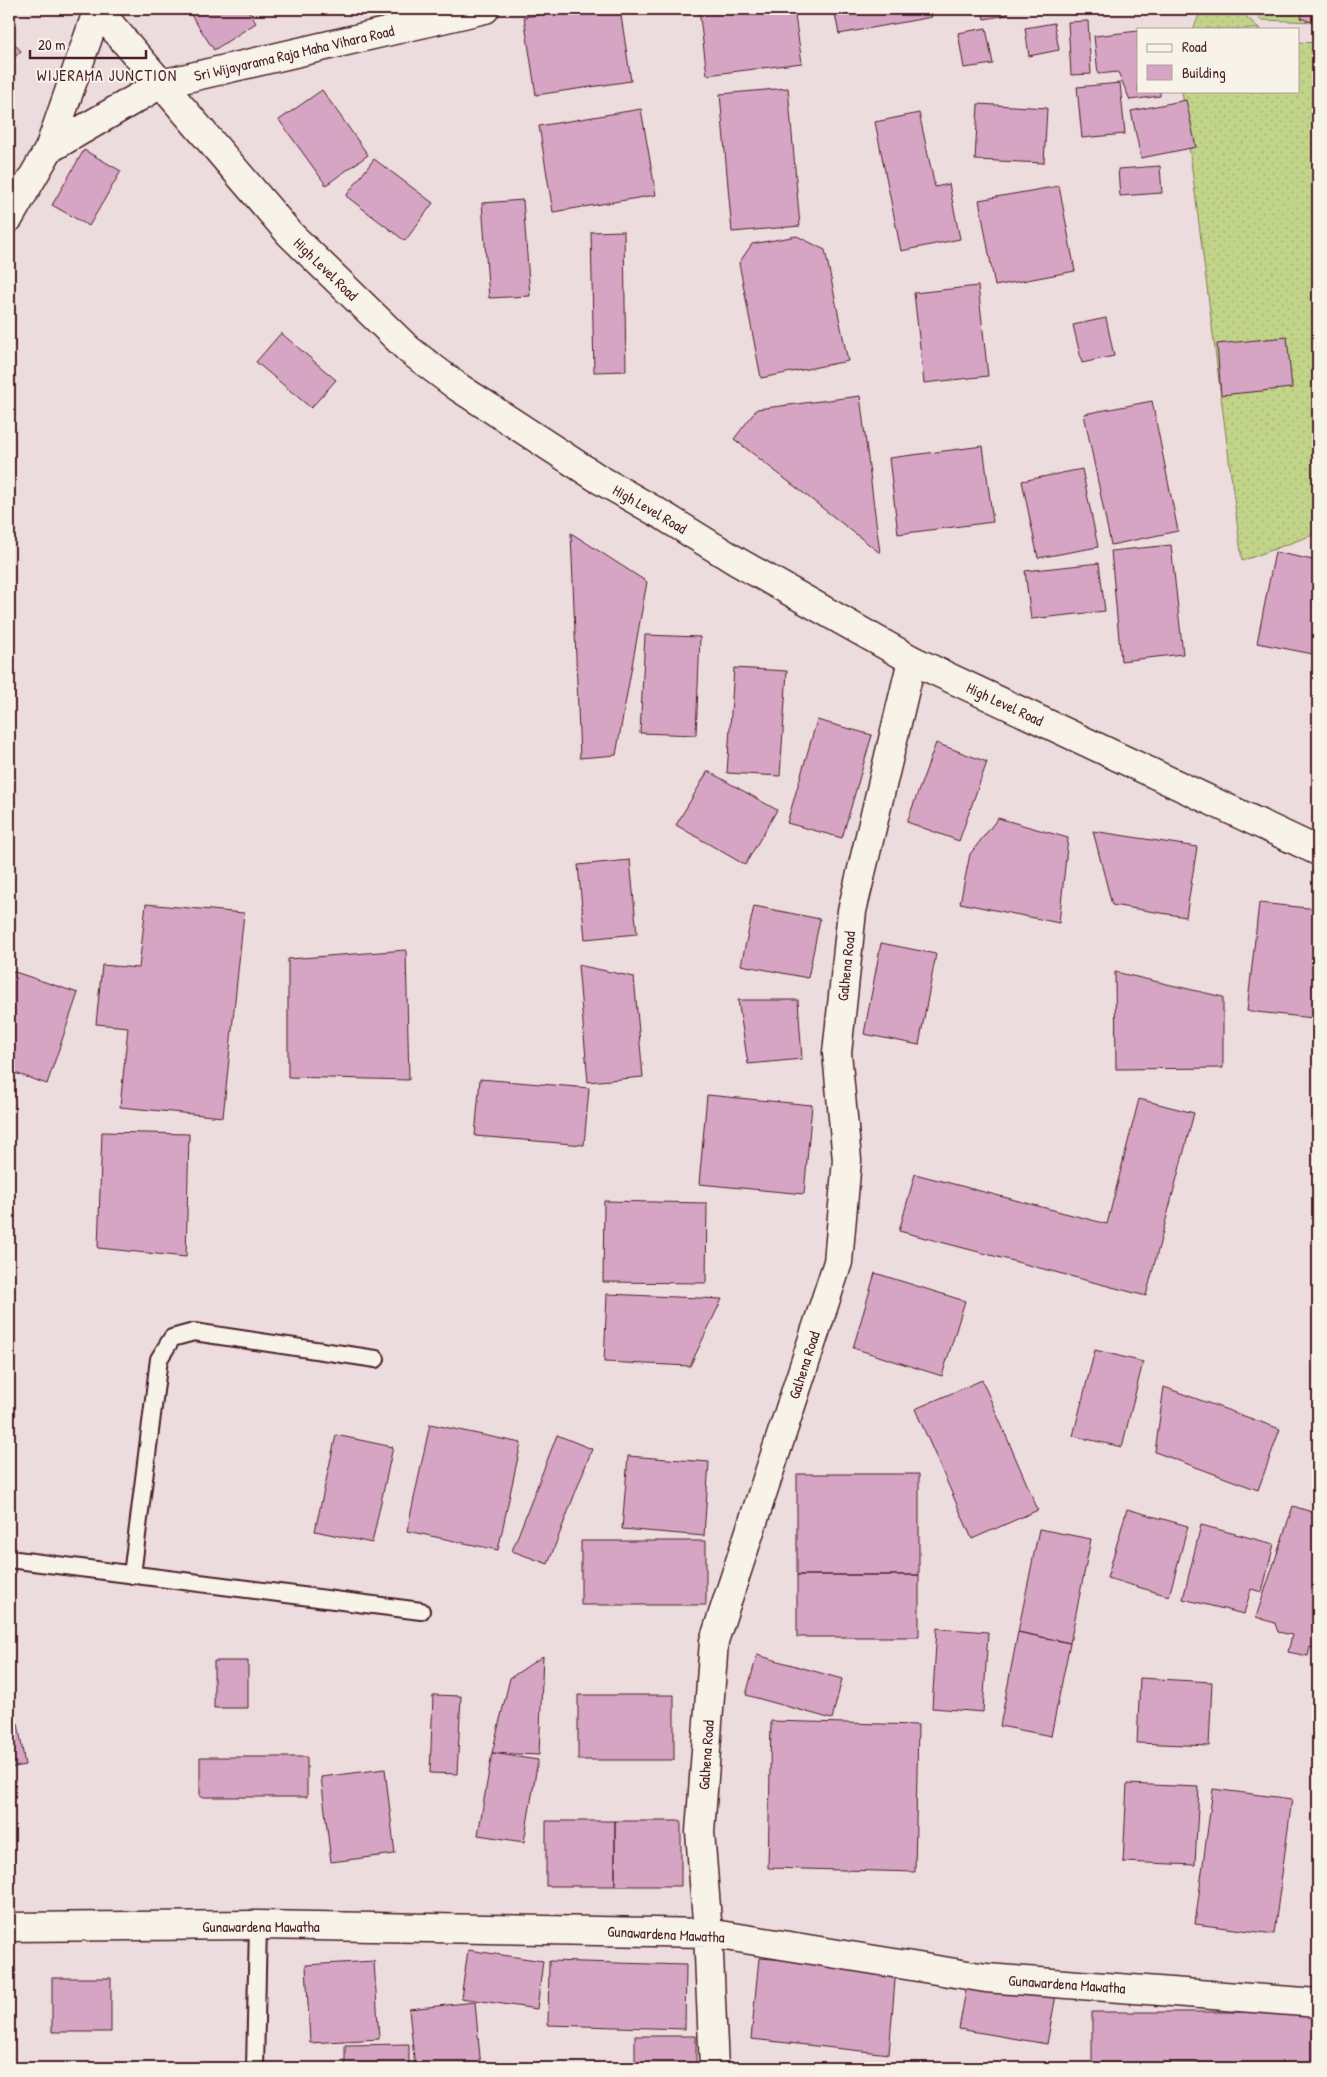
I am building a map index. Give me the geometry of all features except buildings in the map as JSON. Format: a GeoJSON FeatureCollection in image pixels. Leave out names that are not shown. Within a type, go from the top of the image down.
{"type":"FeatureCollection","features":[{"type":"Feature","properties":{"kind":"main road","name":"High Level Road"},"geometry":{"type":"LineString","coordinates":[[97,9],[290,234],[416,355],[458,387],[599,479],[738,562],[912,660],[1318,851]]}},
{"type":"Feature","properties":{"kind":"main road"},"geometry":{"type":"LineString","coordinates":[[9,218],[49,149],[97,9]]}},
{"type":"Feature","properties":{"kind":"main road","name":"Sri Wijayarama Raja Maha Vihara Road"},"geometry":{"type":"LineString","coordinates":[[49,149],[161,84],[485,9]]}},
{"type":"Feature","properties":{"kind":"main road","name":"Galhena Road"},"geometry":{"type":"LineString","coordinates":[[714,2068],[708,1933],[700,1832],[714,1641],[838,1262],[847,1160],[837,1053],[852,911],[912,660]]}},
{"type":"Feature","properties":{"kind":"main road","name":"Gunawardena Mawatha"},"geometry":{"type":"LineString","coordinates":[[9,1926],[258,1925],[708,1933],[986,1978],[1318,2002]]}},
{"type":"Feature","properties":{"kind":"lane"},"geometry":{"type":"LineString","coordinates":[[132,1575],[159,1359],[172,1338],[194,1332],[376,1359]]}},
{"type":"Feature","properties":{"kind":"lane"},"geometry":{"type":"LineString","coordinates":[[9,1559],[421,1611]]}},
{"type":"Feature","properties":{"kind":"lane"},"geometry":{"type":"LineString","coordinates":[[254,2068],[258,1925]]}},
{"type":"Feature","properties":{"kind":"green space"},"geometry":{"type":"Polygon","coordinates":[[[1202,9],[1238,9],[1259,28],[1193,28],[1202,9]]]}},
{"type":"Feature","properties":{"kind":"green space"},"geometry":{"type":"Polygon","coordinates":[[[1256,9],[1318,9],[1318,22],[1260,20],[1256,9]]]}},
{"type":"Feature","properties":{"kind":"green space"},"geometry":{"type":"Polygon","coordinates":[[[1300,42],[1318,43],[1318,533],[1242,561],[1182,92],[1300,92],[1300,42]]]}},
{"type":"Feature","properties":{"kind":"district","name":"WIJERAMA JUNCTION"},"geometry":{"type":"Point","coordinates":[107,75]}}]}
